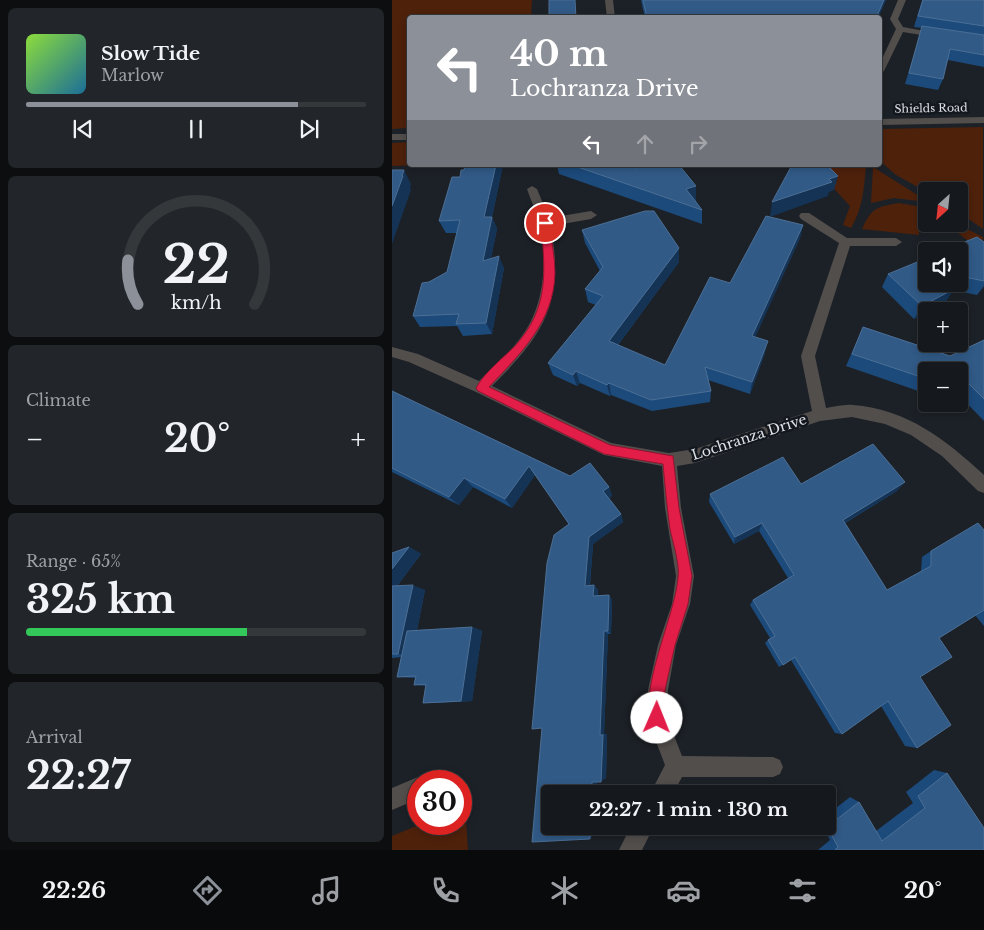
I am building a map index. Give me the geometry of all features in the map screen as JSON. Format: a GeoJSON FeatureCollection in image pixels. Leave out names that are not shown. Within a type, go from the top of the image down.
{"type":"FeatureCollection","features":[{"type":"Feature","properties":{"kind":"street"},"geometry":{"type":"LineString","coordinates":[[609,0],[611,15]]}},
{"type":"Feature","properties":{"kind":"street"},"geometry":{"type":"LineString","coordinates":[[900,29],[894,19],[902,0]]}},
{"type":"Feature","properties":{"kind":"street"},"geometry":{"type":"LineString","coordinates":[[900,29],[946,36]]}},
{"type":"Feature","properties":{"kind":"street"},"geometry":{"type":"LineString","coordinates":[[882,67],[900,29]]}},
{"type":"Feature","properties":{"kind":"street","name":"Shields Road"},"geometry":{"type":"LineString","coordinates":[[882,122],[984,120]]}},
{"type":"Feature","properties":{"kind":"street"},"geometry":{"type":"LineString","coordinates":[[392,137],[407,137]]}},
{"type":"Feature","properties":{"kind":"street"},"geometry":{"type":"LineString","coordinates":[[481,388],[528,337],[546,300],[550,273],[545,223],[532,189]]}},
{"type":"Feature","properties":{"kind":"street"},"geometry":{"type":"LineString","coordinates":[[545,223],[591,215]]}},
{"type":"Feature","properties":{"kind":"street"},"geometry":{"type":"LineString","coordinates":[[805,216],[845,242],[896,242]]}},
{"type":"Feature","properties":{"kind":"street"},"geometry":{"type":"LineString","coordinates":[[820,414],[808,356],[845,242]]}},
{"type":"Feature","properties":{"kind":"street","name":"Lochranza Drive"},"geometry":{"type":"LineString","coordinates":[[392,352],[413,358],[481,388],[608,450],[669,460],[695,456],[820,414],[852,411],[887,418],[908,427],[947,451],[984,486]]}},
{"type":"Feature","properties":{"kind":"street"},"geometry":{"type":"LineString","coordinates":[[666,785],[676,766],[657,718],[658,690],[667,645],[681,604],[685,576],[673,508],[669,460]]}},
{"type":"Feature","properties":{"kind":"street"},"geometry":{"type":"LineString","coordinates":[[676,766],[773,767]]}},
{"type":"Feature","properties":{"kind":"street"},"geometry":{"type":"LineString","coordinates":[[392,799],[407,793]]}},
{"type":"Feature","properties":{"kind":"street"},"geometry":{"type":"LineString","coordinates":[[630,850],[638,835]]}},
{"type":"Feature","properties":{"kind":"shaded area"},"geometry":{"type":"Polygon","coordinates":[[[392,0],[532,0],[531,15],[407,15],[407,128],[392,129],[392,0]]]}},
{"type":"Feature","properties":{"kind":"shaded area"},"geometry":{"type":"Polygon","coordinates":[[[983,127],[983,229],[968,219],[968,182],[918,182],[918,187],[896,175],[882,163],[882,129],[983,127]]]}},
{"type":"Feature","properties":{"kind":"shaded area"},"geometry":{"type":"Polygon","coordinates":[[[407,142],[407,165],[392,166],[392,143],[407,142]]]}},
{"type":"Feature","properties":{"kind":"shaded area"},"geometry":{"type":"Polygon","coordinates":[[[810,167],[866,167],[864,190],[851,228],[843,225],[850,206],[827,181],[810,167]]]}},
{"type":"Feature","properties":{"kind":"shaded area"},"geometry":{"type":"Polygon","coordinates":[[[873,167],[918,195],[918,201],[894,198],[871,203],[873,167]]]}},
{"type":"Feature","properties":{"kind":"shaded area"},"geometry":{"type":"Polygon","coordinates":[[[899,203],[918,206],[919,235],[862,229],[872,212],[885,206],[899,203]]]}},
{"type":"Feature","properties":{"kind":"shaded area"},"geometry":{"type":"Polygon","coordinates":[[[968,230],[983,237],[983,253],[958,233],[938,232],[968,232],[968,230]]]}},
{"type":"Feature","properties":{"kind":"shaded area"},"geometry":{"type":"Polygon","coordinates":[[[407,830],[407,835],[467,835],[468,850],[392,850],[392,836],[407,830]]]}},
{"type":"Feature","properties":{"kind":"building"},"geometry":{"type":"Polygon","coordinates":[[[549,0],[575,0],[576,15],[549,15],[549,0]]]}},
{"type":"Feature","properties":{"kind":"building"},"geometry":{"type":"Polygon","coordinates":[[[643,0],[884,0],[877,15],[646,15],[643,0]]]}},
{"type":"Feature","properties":{"kind":"building"},"geometry":{"type":"Polygon","coordinates":[[[923,0],[984,0],[984,26],[918,16],[923,0]]]}},
{"type":"Feature","properties":{"kind":"building"},"geometry":{"type":"Polygon","coordinates":[[[922,26],[984,35],[984,55],[950,49],[943,79],[909,73],[922,26]]]}},
{"type":"Feature","properties":{"kind":"building"},"geometry":{"type":"Polygon","coordinates":[[[465,167],[496,167],[484,217],[492,217],[483,261],[499,256],[486,323],[456,324],[459,314],[413,316],[422,283],[429,282],[447,272],[460,220],[439,221],[452,177],[460,177],[461,170],[464,170],[465,167]]]}},
{"type":"Feature","properties":{"kind":"building"},"geometry":{"type":"Polygon","coordinates":[[[578,167],[681,167],[696,186],[686,189],[702,210],[578,167]]]}},
{"type":"Feature","properties":{"kind":"building"},"geometry":{"type":"Polygon","coordinates":[[[791,167],[829,167],[838,176],[829,179],[832,182],[772,202],[791,167]]]}},
{"type":"Feature","properties":{"kind":"building"},"geometry":{"type":"Polygon","coordinates":[[[392,170],[404,170],[392,206],[392,170]]]}},
{"type":"Feature","properties":{"kind":"building"},"geometry":{"type":"Polygon","coordinates":[[[645,211],[654,211],[679,248],[609,341],[665,365],[710,277],[730,283],[766,216],[803,225],[752,336],[768,341],[752,382],[705,367],[711,391],[651,400],[609,383],[607,385],[576,371],[573,375],[548,363],[603,296],[585,289],[603,267],[582,230],[645,211]]]}},
{"type":"Feature","properties":{"kind":"building"},"geometry":{"type":"Polygon","coordinates":[[[977,237],[984,242],[984,281],[968,278],[968,242],[964,242],[977,237]]]}},
{"type":"Feature","properties":{"kind":"building"},"geometry":{"type":"Polygon","coordinates":[[[918,262],[918,292],[948,292],[930,302],[918,302],[888,274],[918,262]]]}},
{"type":"Feature","properties":{"kind":"building"},"geometry":{"type":"Polygon","coordinates":[[[863,327],[918,345],[918,352],[938,352],[950,356],[958,352],[968,352],[968,348],[984,340],[984,399],[968,383],[968,362],[918,362],[918,376],[852,354],[863,327]]]}},
{"type":"Feature","properties":{"kind":"building"},"geometry":{"type":"Polygon","coordinates":[[[392,391],[570,476],[590,463],[609,487],[603,491],[621,514],[589,537],[585,586],[594,585],[593,596],[609,595],[608,631],[604,631],[600,735],[603,735],[601,782],[592,782],[592,785],[541,785],[541,835],[590,835],[590,839],[532,842],[542,728],[532,729],[547,563],[554,535],[569,524],[529,466],[505,499],[464,478],[449,497],[392,468],[392,391]]]}},
{"type":"Feature","properties":{"kind":"building"},"geometry":{"type":"Polygon","coordinates":[[[873,444],[905,482],[843,520],[887,590],[931,566],[931,551],[978,523],[984,530],[984,610],[939,638],[952,657],[920,677],[951,725],[917,748],[888,701],[842,734],[795,657],[783,665],[768,640],[775,636],[753,600],[794,575],[762,523],[735,537],[710,494],[783,457],[801,484],[873,444]]]}},
{"type":"Feature","properties":{"kind":"building"},"geometry":{"type":"Polygon","coordinates":[[[409,547],[392,569],[392,553],[409,547]]]}},
{"type":"Feature","properties":{"kind":"building"},"geometry":{"type":"Polygon","coordinates":[[[413,585],[398,654],[392,654],[392,586],[413,585]]]}},
{"type":"Feature","properties":{"kind":"building"},"geometry":{"type":"Polygon","coordinates":[[[472,627],[461,701],[423,703],[426,684],[414,685],[416,676],[397,677],[407,631],[472,627]]]}},
{"type":"Feature","properties":{"kind":"building"},"geometry":{"type":"Polygon","coordinates":[[[947,773],[984,828],[984,850],[835,850],[838,847],[831,835],[836,835],[836,820],[859,802],[882,841],[925,808],[918,796],[947,773]]]}},
{"type":"Feature","properties":{"kind":"route"},"geometry":{"type":"LineString","coordinates":[[545,223],[550,273],[546,300],[539,319],[528,337],[481,388],[608,450],[669,460],[673,508],[685,576],[681,604],[667,645],[658,690],[657,718]]}}]}
